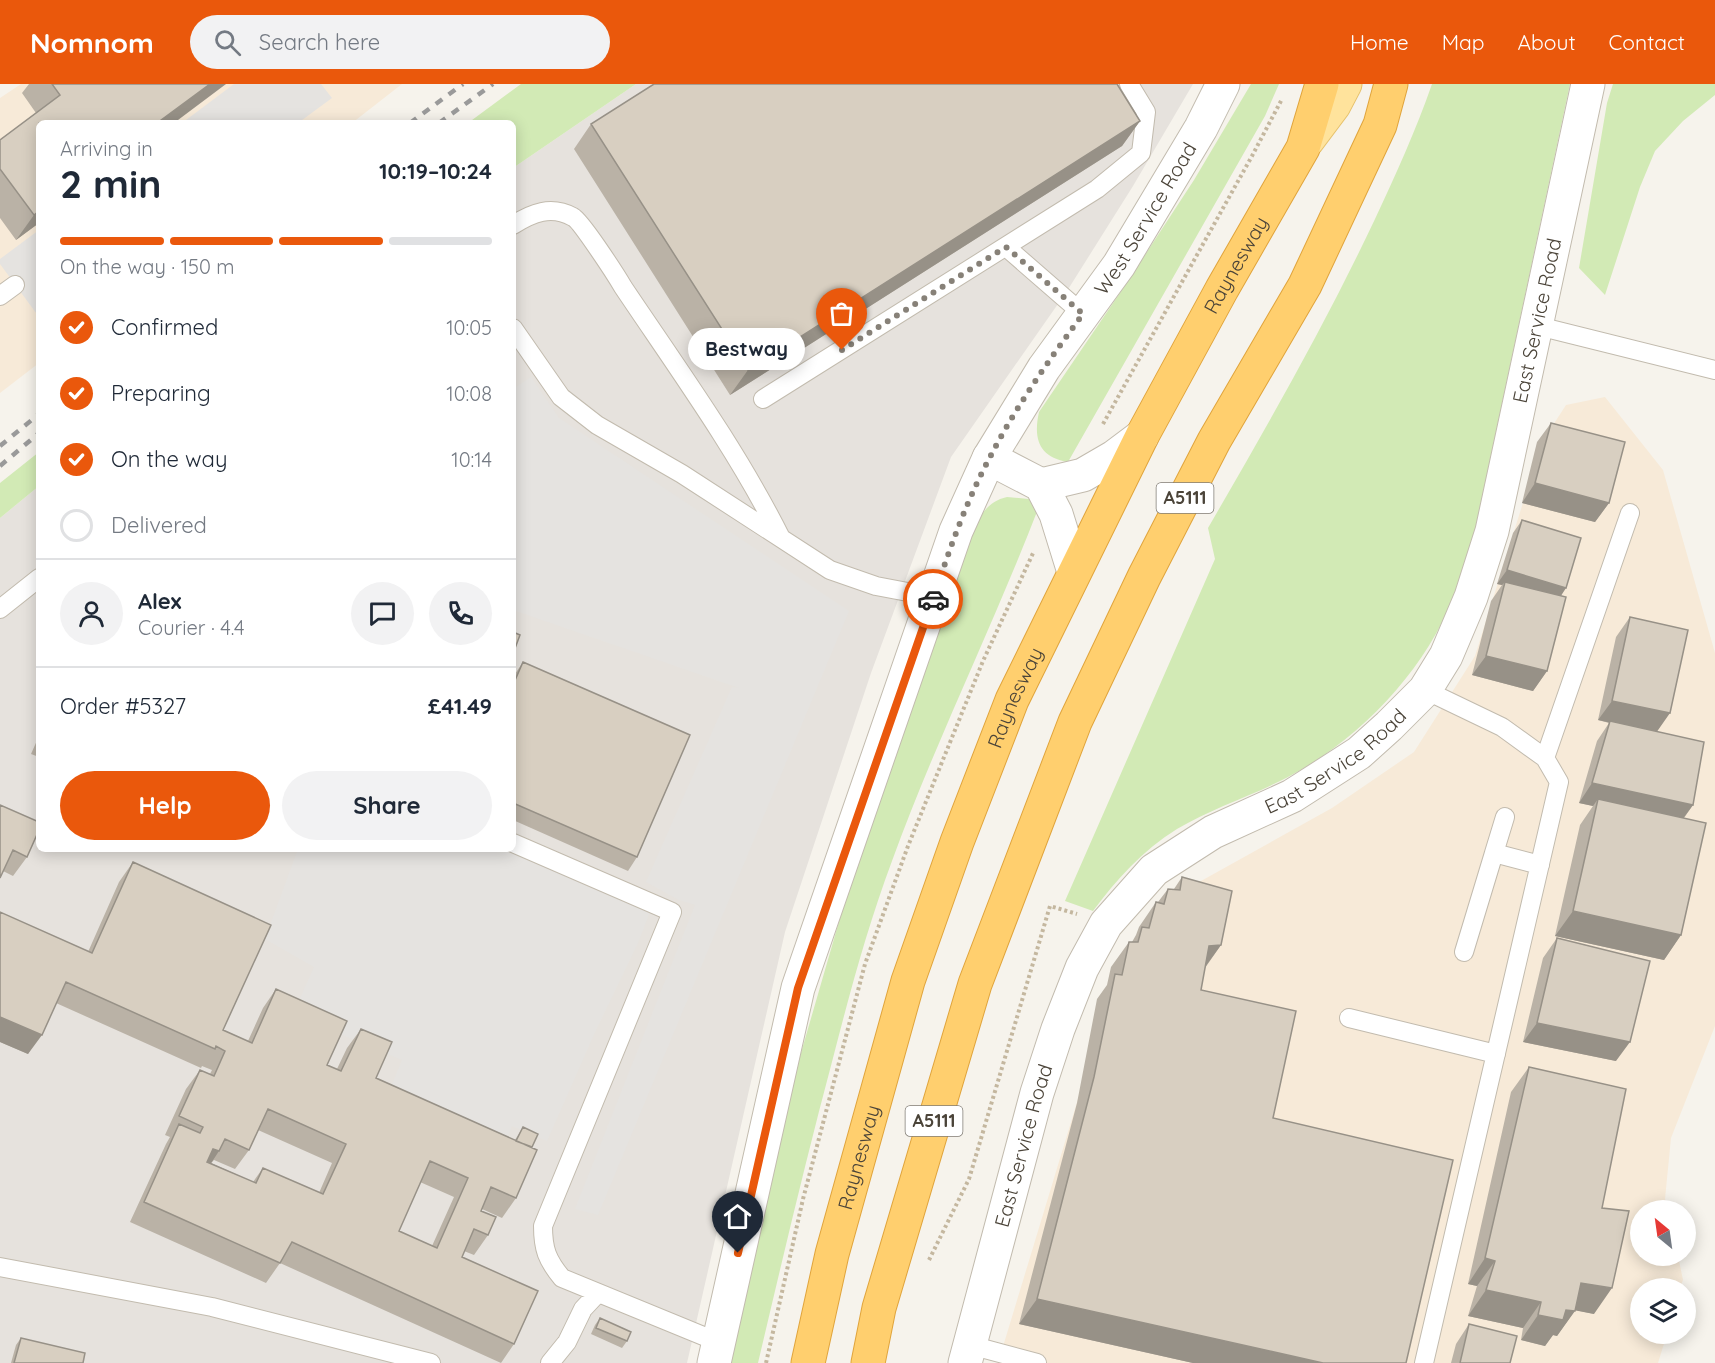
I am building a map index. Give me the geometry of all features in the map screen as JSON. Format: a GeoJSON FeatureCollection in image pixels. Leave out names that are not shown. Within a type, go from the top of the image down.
{"type":"FeatureCollection","features":[{"type":"Feature","properties":{"kind":"highway"},"geometry":{"type":"LineString","coordinates":[[1303,148],[1322,84]]}},
{"type":"Feature","properties":{"kind":"highway","name":"A5111"},"geometry":{"type":"LineString","coordinates":[[867,1363],[879,1308],[975,984],[1075,722],[1144,577],[1214,441],[1305,285],[1380,124],[1391,84]]}},
{"type":"Feature","properties":{"kind":"highway"},"geometry":{"type":"LineString","coordinates":[[1380,124],[1400,84]]}},
{"type":"Feature","properties":{"kind":"highway","name":"Raynesway"},"geometry":{"type":"LineString","coordinates":[[808,1363],[832,1254],[908,981],[957,842],[1012,700],[1142,436],[1222,289],[1303,148]]}},
{"type":"Feature","properties":{"kind":"main road","name":"Raynesway"},"geometry":{"type":"LineString","coordinates":[[1303,148],[1334,105],[1345,84]]}},
{"type":"Feature","properties":{"kind":"street","name":"West Service Road"},"geometry":{"type":"LineString","coordinates":[[716,1353],[798,988],[956,531],[989,458],[1044,368],[1119,265],[1201,128],[1223,84]]}},
{"type":"Feature","properties":{"kind":"street","name":"East Service Road"},"geometry":{"type":"LineString","coordinates":[[967,1354],[1037,1093],[1054,1040],[1082,968],[1106,924],[1154,870],[1213,832],[1292,796],[1359,753],[1425,690],[1446,656],[1475,586],[1492,531],[1508,451],[1538,326],[1588,84]]}},
{"type":"Feature","properties":{"kind":"street"},"geometry":{"type":"LineString","coordinates":[[1041,485],[1083,475],[1114,457],[1142,436]]}},
{"type":"Feature","properties":{"kind":"street"},"geometry":{"type":"LineString","coordinates":[[989,458],[1041,485],[1056,514],[1074,572]]}},
{"type":"Feature","properties":{"kind":"lane"},"geometry":{"type":"LineString","coordinates":[[763,399],[1097,189],[1142,153],[1146,112],[1129,84]]}},
{"type":"Feature","properties":{"kind":"lane"},"geometry":{"type":"LineString","coordinates":[[516,223],[546,210],[574,217],[605,259],[753,483],[780,538]]}},
{"type":"Feature","properties":{"kind":"lane"},"geometry":{"type":"LineString","coordinates":[[1006,247],[1083,314]]}},
{"type":"Feature","properties":{"kind":"lane"},"geometry":{"type":"LineString","coordinates":[[0,296],[15,285]]}},
{"type":"Feature","properties":{"kind":"lane"},"geometry":{"type":"LineString","coordinates":[[1538,326],[1715,370]]}},
{"type":"Feature","properties":{"kind":"lane"},"geometry":{"type":"LineString","coordinates":[[516,332],[561,398],[597,425],[682,474],[830,570],[876,586],[934,597]]}},
{"type":"Feature","properties":{"kind":"lane"},"geometry":{"type":"LineString","coordinates":[[1545,758],[1630,513]]}},
{"type":"Feature","properties":{"kind":"lane"},"geometry":{"type":"LineString","coordinates":[[0,609],[36,584]]}},
{"type":"Feature","properties":{"kind":"lane"},"geometry":{"type":"LineString","coordinates":[[1424,1363],[1559,782],[1545,758],[1502,727],[1425,690]]}},
{"type":"Feature","properties":{"kind":"lane"},"geometry":{"type":"LineString","coordinates":[[1464,952],[1505,817]]}},
{"type":"Feature","properties":{"kind":"lane"},"geometry":{"type":"LineString","coordinates":[[516,844],[672,912],[543,1226],[543,1246],[552,1265],[562,1278],[716,1353]]}},
{"type":"Feature","properties":{"kind":"lane"},"geometry":{"type":"LineString","coordinates":[[1494,853],[1540,865]]}},
{"type":"Feature","properties":{"kind":"lane"},"geometry":{"type":"LineString","coordinates":[[1349,1018],[1496,1054]]}},
{"type":"Feature","properties":{"kind":"lane"},"geometry":{"type":"LineString","coordinates":[[0,1267],[212,1307],[431,1363]]}},
{"type":"Feature","properties":{"kind":"lane"},"geometry":{"type":"LineString","coordinates":[[550,1363],[567,1342],[583,1309],[597,1294]]}},
{"type":"Feature","properties":{"kind":"lane"},"geometry":{"type":"LineString","coordinates":[[967,1354],[1037,1363]]}},
{"type":"Feature","properties":{"kind":"path"},"geometry":{"type":"LineString","coordinates":[[1098,433],[1264,135],[1284,94]]}},
{"type":"Feature","properties":{"kind":"path"},"geometry":{"type":"LineString","coordinates":[[928,1262],[969,1179],[1050,906],[1106,924]]}},
{"type":"Feature","properties":{"kind":"shaded area"},"geometry":{"type":"Polygon","coordinates":[[[21,84],[402,84],[356,120],[36,120],[36,365],[0,393],[0,98],[21,84]]]}},
{"type":"Feature","properties":{"kind":"shaded area"},"geometry":{"type":"Polygon","coordinates":[[[234,84],[321,84],[332,98],[302,120],[186,120],[234,84]]]}},
{"type":"Feature","properties":{"kind":"shaded area"},"geometry":{"type":"Polygon","coordinates":[[[636,84],[1193,84],[1067,291],[951,457],[871,673],[785,932],[687,1363],[0,1363],[0,518],[36,488],[36,852],[516,852],[516,166],[636,84]]]}},
{"type":"Feature","properties":{"kind":"shaded area"},"geometry":{"type":"Polygon","coordinates":[[[36,232],[36,313],[0,264],[0,259],[36,232]]]}},
{"type":"Feature","properties":{"kind":"shaded area"},"geometry":{"type":"Polygon","coordinates":[[[531,377],[559,418],[849,611],[598,1215],[575,1209],[695,905],[679,900],[646,882],[732,687],[739,688],[516,611],[516,387],[531,377]]]}},
{"type":"Feature","properties":{"kind":"shaded area"},"geometry":{"type":"Polygon","coordinates":[[[1605,397],[1663,470],[1715,653],[1715,1026],[1671,1138],[1665,1200],[1630,1200],[1630,1266],[1680,1266],[1683,1278],[1630,1278],[1630,1344],[1664,1344],[1658,1363],[998,1363],[1098,1033],[1192,886],[1332,808],[1414,752],[1475,656],[1542,442],[1566,405],[1605,397]]]}},
{"type":"Feature","properties":{"kind":"shaded area"},"geometry":{"type":"Polygon","coordinates":[[[297,852],[511,852],[651,909],[638,943],[596,1030],[547,1141],[512,1126],[502,1150],[386,1099],[402,1060],[293,1014],[314,967],[265,939],[297,852]]]}},
{"type":"Feature","properties":{"kind":"green space"},"geometry":{"type":"Polygon","coordinates":[[[521,84],[636,84],[516,166],[516,120],[472,120],[521,84]]]}},
{"type":"Feature","properties":{"kind":"green space"},"geometry":{"type":"Polygon","coordinates":[[[1251,84],[1279,84],[1265,116],[1068,462],[1050,456],[1040,445],[1038,438],[1039,412],[1194,180],[1251,84]]]}},
{"type":"Feature","properties":{"kind":"green space"},"geometry":{"type":"Polygon","coordinates":[[[1432,84],[1570,84],[1472,544],[1454,596],[1426,651],[1407,677],[1387,701],[1340,743],[1288,777],[1204,815],[1165,837],[1131,866],[1093,911],[1065,901],[1215,559],[1208,528],[1295,375],[1356,259],[1405,152],[1432,84]]]}},
{"type":"Feature","properties":{"kind":"green space"},"geometry":{"type":"Polygon","coordinates":[[[1613,84],[1715,84],[1715,95],[1683,121],[1655,151],[1640,187],[1605,295],[1579,268],[1607,103],[1613,84]]]}},
{"type":"Feature","properties":{"kind":"green space"},"geometry":{"type":"Polygon","coordinates":[[[36,454],[36,488],[0,518],[0,483],[36,454]]]}},
{"type":"Feature","properties":{"kind":"green space"},"geometry":{"type":"Polygon","coordinates":[[[1007,497],[1029,499],[1040,504],[927,771],[875,910],[823,1096],[758,1363],[722,1363],[783,1115],[849,887],[973,528],[995,501],[1007,497]]]}},
{"type":"Feature","properties":{"kind":"building"},"geometry":{"type":"Polygon","coordinates":[[[52,84],[210,84],[161,120],[36,120],[36,213],[34,215],[0,169],[0,140],[60,95],[52,84]]]}},
{"type":"Feature","properties":{"kind":"building"},"geometry":{"type":"Polygon","coordinates":[[[654,84],[1117,84],[1140,121],[748,370],[591,124],[654,84]]]}},
{"type":"Feature","properties":{"kind":"building"},"geometry":{"type":"Polygon","coordinates":[[[1551,423],[1625,442],[1609,503],[1535,483],[1551,423]]]}},
{"type":"Feature","properties":{"kind":"building"},"geometry":{"type":"Polygon","coordinates":[[[1522,520],[1581,538],[1566,588],[1507,570],[1522,520]]]}},
{"type":"Feature","properties":{"kind":"building"},"geometry":{"type":"Polygon","coordinates":[[[1505,582],[1566,597],[1547,671],[1486,656],[1505,582]]]}},
{"type":"Feature","properties":{"kind":"building"},"geometry":{"type":"Polygon","coordinates":[[[1630,617],[1688,630],[1670,713],[1612,701],[1630,617]]]}},
{"type":"Feature","properties":{"kind":"building"},"geometry":{"type":"Polygon","coordinates":[[[516,633],[520,635],[516,646],[516,633]]]}},
{"type":"Feature","properties":{"kind":"building"},"geometry":{"type":"Polygon","coordinates":[[[523,662],[690,735],[637,857],[516,804],[516,678],[523,662]]]}},
{"type":"Feature","properties":{"kind":"building"},"geometry":{"type":"Polygon","coordinates":[[[1610,721],[1704,742],[1693,805],[1592,783],[1610,721]]]}},
{"type":"Feature","properties":{"kind":"building"},"geometry":{"type":"Polygon","coordinates":[[[1598,799],[1706,823],[1681,935],[1573,911],[1598,799]]]}},
{"type":"Feature","properties":{"kind":"building"},"geometry":{"type":"Polygon","coordinates":[[[0,805],[36,821],[36,837],[27,857],[13,850],[0,878],[0,805]]]}},
{"type":"Feature","properties":{"kind":"building"},"geometry":{"type":"Polygon","coordinates":[[[133,862],[271,925],[223,1030],[252,1043],[276,989],[347,1021],[327,1065],[341,1071],[361,1029],[392,1042],[376,1078],[537,1150],[516,1198],[491,1187],[481,1211],[496,1217],[488,1235],[474,1229],[462,1257],[538,1291],[514,1344],[292,1242],[280,1263],[144,1202],[179,1124],[200,1133],[203,1127],[179,1116],[200,1070],[214,1076],[225,1051],[216,1046],[215,1049],[66,982],[42,1035],[0,1017],[0,912],[92,953],[133,862]],[[268,1109],[249,1150],[225,1139],[219,1151],[213,1149],[207,1162],[256,1183],[263,1168],[323,1194],[346,1144],[268,1109]],[[430,1161],[399,1231],[437,1248],[468,1178],[430,1161]]]}},
{"type":"Feature","properties":{"kind":"building"},"geometry":{"type":"Polygon","coordinates":[[[1182,877],[1232,891],[1221,945],[1209,946],[1201,990],[1296,1011],[1273,1118],[1453,1160],[1406,1363],[1323,1363],[1037,1299],[1094,1077],[1115,974],[1122,975],[1129,942],[1138,942],[1142,927],[1149,928],[1156,902],[1164,904],[1168,889],[1180,890],[1182,877]]]}},
{"type":"Feature","properties":{"kind":"building"},"geometry":{"type":"Polygon","coordinates":[[[1557,938],[1650,961],[1630,1042],[1537,1023],[1557,938]]]}},
{"type":"Feature","properties":{"kind":"building"},"geometry":{"type":"Polygon","coordinates":[[[1529,1067],[1626,1089],[1602,1208],[1629,1211],[1612,1288],[1581,1283],[1575,1311],[1566,1310],[1563,1320],[1538,1315],[1541,1302],[1486,1290],[1495,1261],[1485,1258],[1529,1067]]]}},
{"type":"Feature","properties":{"kind":"building"},"geometry":{"type":"Polygon","coordinates":[[[523,1127],[538,1134],[532,1147],[516,1141],[523,1127]]]}},
{"type":"Feature","properties":{"kind":"building"},"geometry":{"type":"Polygon","coordinates":[[[600,1318],[631,1332],[627,1341],[596,1328],[600,1318]]]}},
{"type":"Feature","properties":{"kind":"building"},"geometry":{"type":"Polygon","coordinates":[[[1469,1324],[1517,1336],[1510,1363],[1460,1363],[1469,1324]]]}},
{"type":"Feature","properties":{"kind":"building"},"geometry":{"type":"Polygon","coordinates":[[[21,1338],[85,1353],[83,1363],[14,1363],[21,1338]]]}},
{"type":"Feature","properties":{"kind":"railway"},"geometry":{"type":"LineString","coordinates":[[414,120],[463,84]]}},
{"type":"Feature","properties":{"kind":"railway"},"geometry":{"type":"LineString","coordinates":[[443,120],[493,84]]}},
{"type":"Feature","properties":{"kind":"railway"},"geometry":{"type":"LineString","coordinates":[[0,446],[36,416]]}},
{"type":"Feature","properties":{"kind":"railway"},"geometry":{"type":"LineString","coordinates":[[0,466],[36,436]]}},
{"type":"Feature","properties":{"kind":"way so far"},"geometry":{"type":"LineString","coordinates":[[842,350],[1006,247],[1083,314],[1044,368],[989,458],[956,531],[933,599]]}},
{"type":"Feature","properties":{"kind":"place","name":"Bestway"},"geometry":{"type":"Point","coordinates":[842,350]}},
{"type":"Feature","properties":{"kind":"route"},"geometry":{"type":"LineString","coordinates":[[738,1253],[798,988],[933,599]]}}]}
